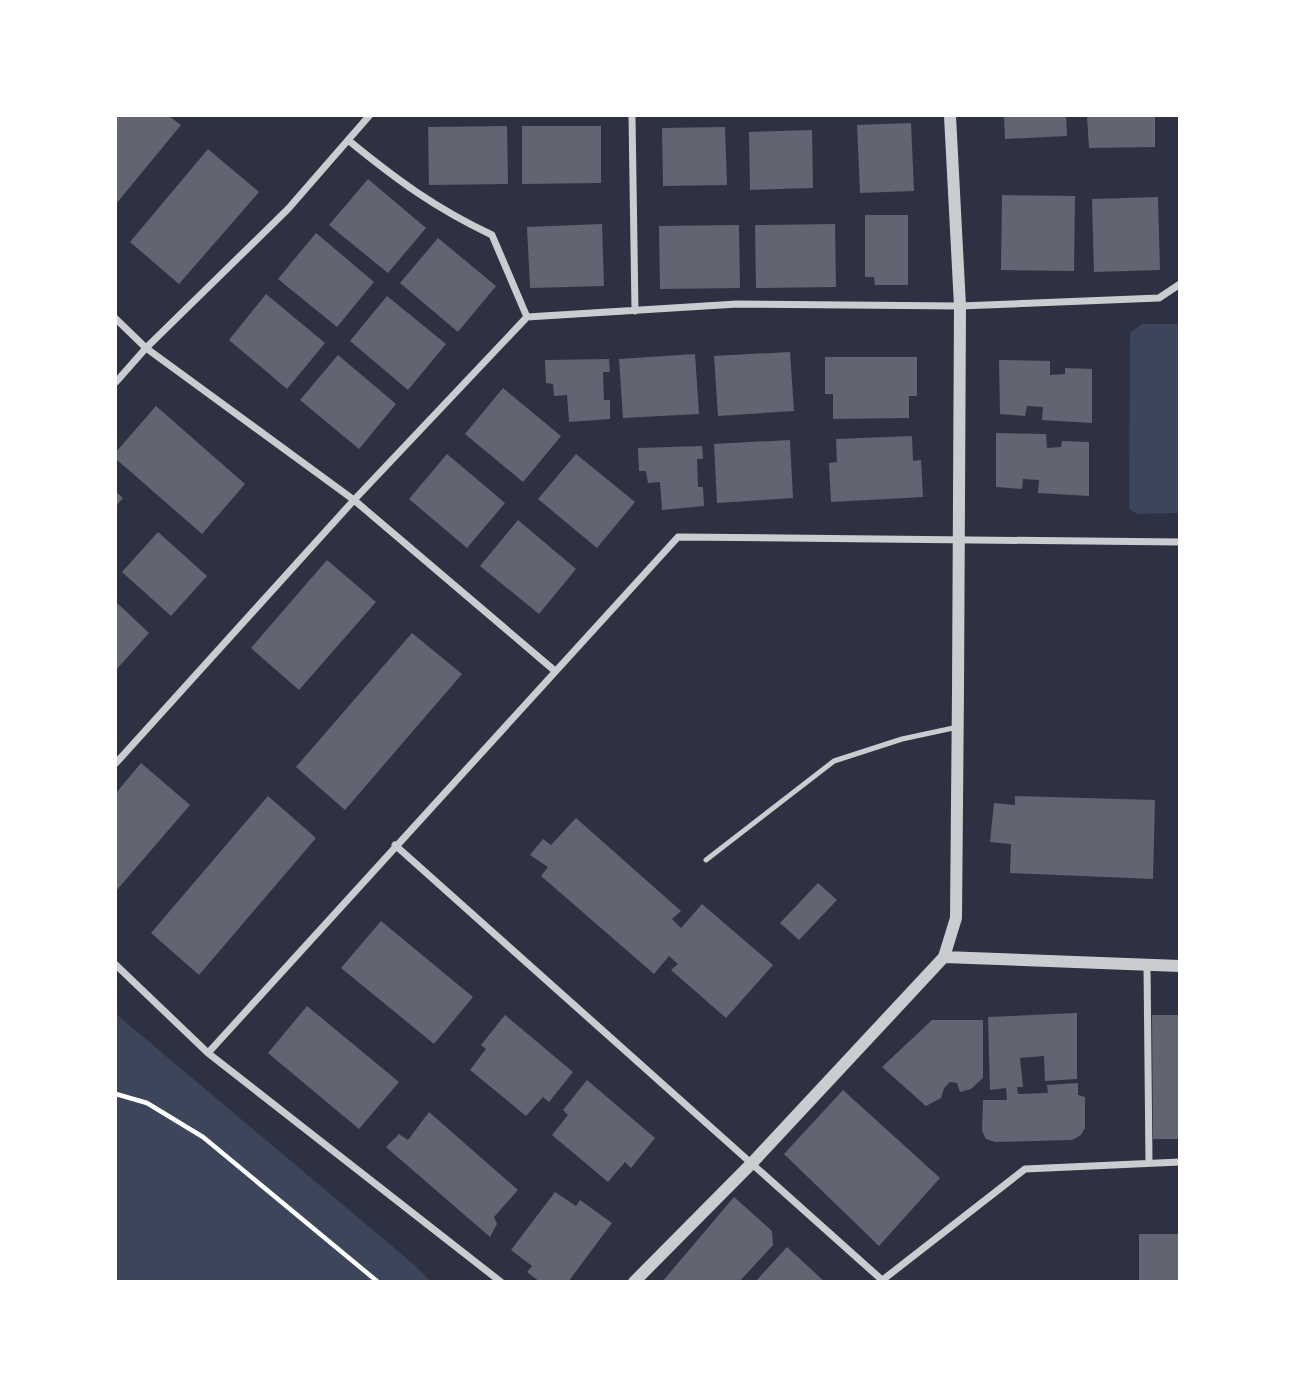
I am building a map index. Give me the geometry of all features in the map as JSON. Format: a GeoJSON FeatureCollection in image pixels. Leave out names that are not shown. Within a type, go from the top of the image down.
{"type":"FeatureCollection","features":[{"type":"Feature","properties":{"kind":"street"},"geometry":{"type":"LineString","coordinates":[[116,382],[146,348],[288,209],[369,116]]}},
{"type":"Feature","properties":{"kind":"street"},"geometry":{"type":"LineString","coordinates":[[632,116],[635,311]]}},
{"type":"Feature","properties":{"kind":"street"},"geometry":{"type":"LineString","coordinates":[[634,1282],[752,1163],[944,957],[956,918],[960,306],[950,116]]}},
{"type":"Feature","properties":{"kind":"street"},"geometry":{"type":"LineString","coordinates":[[348,140],[408,189],[441,211],[492,235],[527,317]]}},
{"type":"Feature","properties":{"kind":"street"},"geometry":{"type":"LineString","coordinates":[[116,763],[354,500],[527,317],[737,304],[960,306],[1159,298],[1180,284]]}},
{"type":"Feature","properties":{"kind":"street"},"geometry":{"type":"LineString","coordinates":[[116,319],[146,348],[354,500],[555,671]]}},
{"type":"Feature","properties":{"kind":"street"},"geometry":{"type":"LineString","coordinates":[[208,1053],[678,537],[1180,542]]}},
{"type":"Feature","properties":{"kind":"street"},"geometry":{"type":"LineString","coordinates":[[396,845],[881,1281],[1026,1169],[1180,1162]]}},
{"type":"Feature","properties":{"kind":"street"},"geometry":{"type":"LineString","coordinates":[[944,957],[1180,966]]}},
{"type":"Feature","properties":{"kind":"street"},"geometry":{"type":"LineString","coordinates":[[116,964],[208,1053],[501,1282]]}},
{"type":"Feature","properties":{"kind":"street"},"geometry":{"type":"LineString","coordinates":[[1147,965],[1149,1163]]}},
{"type":"Feature","properties":{"kind":"lane"},"geometry":{"type":"LineString","coordinates":[[706,860],[834,761],[902,739],[958,727]]}},
{"type":"Feature","properties":{"kind":"path"},"geometry":{"type":"LineString","coordinates":[[116,1094],[147,1103],[203,1137],[378,1282]]}},
{"type":"Feature","properties":{"kind":"shaded area"},"geometry":{"type":"Polygon","coordinates":[[[1142,324],[1179,324],[1179,513],[1137,514],[1129,509],[1130,333],[1142,324]]]}},
{"type":"Feature","properties":{"kind":"shaded area"},"geometry":{"type":"Polygon","coordinates":[[[116,1014],[411,1262],[430,1281],[116,1281],[116,1014]]]}},
{"type":"Feature","properties":{"kind":"building"},"geometry":{"type":"Polygon","coordinates":[[[116,116],[169,116],[181,125],[116,204],[116,116]]]}},
{"type":"Feature","properties":{"kind":"building"},"geometry":{"type":"Polygon","coordinates":[[[1004,116],[1066,116],[1067,136],[1005,139],[1004,116]]]}},
{"type":"Feature","properties":{"kind":"building"},"geometry":{"type":"Polygon","coordinates":[[[1087,116],[1155,116],[1155,147],[1089,148],[1087,116]]]}},
{"type":"Feature","properties":{"kind":"building"},"geometry":{"type":"Polygon","coordinates":[[[911,123],[914,191],[860,193],[857,125],[911,123]]]}},
{"type":"Feature","properties":{"kind":"building"},"geometry":{"type":"Polygon","coordinates":[[[507,126],[508,184],[429,185],[428,127],[507,126]]]}},
{"type":"Feature","properties":{"kind":"building"},"geometry":{"type":"Polygon","coordinates":[[[522,126],[601,126],[601,183],[522,184],[522,126]]]}},
{"type":"Feature","properties":{"kind":"building"},"geometry":{"type":"Polygon","coordinates":[[[725,127],[727,185],[663,186],[662,128],[725,127]]]}},
{"type":"Feature","properties":{"kind":"building"},"geometry":{"type":"Polygon","coordinates":[[[812,130],[813,188],[750,190],[749,132],[812,130]]]}},
{"type":"Feature","properties":{"kind":"building"},"geometry":{"type":"Polygon","coordinates":[[[208,149],[259,192],[179,284],[130,242],[208,149]]]}},
{"type":"Feature","properties":{"kind":"building"},"geometry":{"type":"Polygon","coordinates":[[[368,179],[426,228],[388,273],[329,225],[368,179]]]}},
{"type":"Feature","properties":{"kind":"building"},"geometry":{"type":"Polygon","coordinates":[[[1002,195],[1075,196],[1074,271],[1001,270],[1002,195]]]}},
{"type":"Feature","properties":{"kind":"building"},"geometry":{"type":"Polygon","coordinates":[[[1158,197],[1160,270],[1094,272],[1092,199],[1158,197]]]}},
{"type":"Feature","properties":{"kind":"building"},"geometry":{"type":"Polygon","coordinates":[[[865,215],[908,215],[908,285],[875,285],[874,277],[865,277],[865,215]]]}},
{"type":"Feature","properties":{"kind":"building"},"geometry":{"type":"Polygon","coordinates":[[[602,224],[604,286],[530,288],[527,227],[602,224]]]}},
{"type":"Feature","properties":{"kind":"building"},"geometry":{"type":"Polygon","coordinates":[[[835,224],[836,287],[756,288],[755,225],[835,224]]]}},
{"type":"Feature","properties":{"kind":"building"},"geometry":{"type":"Polygon","coordinates":[[[739,225],[740,288],[660,289],[659,226],[739,225]]]}},
{"type":"Feature","properties":{"kind":"building"},"geometry":{"type":"Polygon","coordinates":[[[316,233],[374,282],[337,327],[278,279],[316,233]]]}},
{"type":"Feature","properties":{"kind":"building"},"geometry":{"type":"Polygon","coordinates":[[[438,238],[496,286],[458,332],[400,283],[438,238]]]}},
{"type":"Feature","properties":{"kind":"building"},"geometry":{"type":"Polygon","coordinates":[[[266,294],[325,343],[287,389],[229,340],[266,294]]]}},
{"type":"Feature","properties":{"kind":"building"},"geometry":{"type":"Polygon","coordinates":[[[387,296],[446,344],[408,390],[350,341],[387,296]]]}},
{"type":"Feature","properties":{"kind":"building"},"geometry":{"type":"Polygon","coordinates":[[[790,352],[794,411],[718,416],[714,356],[790,352]]]}},
{"type":"Feature","properties":{"kind":"building"},"geometry":{"type":"Polygon","coordinates":[[[695,354],[699,414],[623,418],[619,359],[695,354]]]}},
{"type":"Feature","properties":{"kind":"building"},"geometry":{"type":"Polygon","coordinates":[[[338,355],[396,404],[359,449],[300,400],[338,355]]]}},
{"type":"Feature","properties":{"kind":"building"},"geometry":{"type":"Polygon","coordinates":[[[825,357],[917,357],[917,396],[909,396],[909,418],[833,419],[833,394],[825,394],[825,357]]]}},
{"type":"Feature","properties":{"kind":"building"},"geometry":{"type":"Polygon","coordinates":[[[609,359],[610,372],[603,372],[604,400],[610,400],[610,419],[569,422],[567,395],[554,396],[553,384],[546,383],[545,360],[609,359]]]}},
{"type":"Feature","properties":{"kind":"building"},"geometry":{"type":"Polygon","coordinates":[[[999,360],[1050,361],[1050,375],[1065,374],[1065,368],[1092,369],[1092,423],[1042,420],[1043,407],[1027,406],[1025,416],[1000,414],[999,360]]]}},
{"type":"Feature","properties":{"kind":"building"},"geometry":{"type":"Polygon","coordinates":[[[503,388],[561,436],[523,482],[465,434],[503,388]]]}},
{"type":"Feature","properties":{"kind":"building"},"geometry":{"type":"Polygon","coordinates":[[[156,406],[245,484],[202,534],[116,459],[116,452],[156,406]]]}},
{"type":"Feature","properties":{"kind":"building"},"geometry":{"type":"Polygon","coordinates":[[[996,433],[1046,434],[1047,448],[1061,447],[1062,441],[1089,442],[1089,496],[1038,493],[1039,480],[1023,479],[1022,489],[996,487],[996,433]]]}},
{"type":"Feature","properties":{"kind":"building"},"geometry":{"type":"Polygon","coordinates":[[[912,436],[913,461],[921,460],[923,497],[831,502],[829,463],[837,462],[836,439],[912,436]]]}},
{"type":"Feature","properties":{"kind":"building"},"geometry":{"type":"Polygon","coordinates":[[[790,440],[793,498],[717,503],[714,444],[790,440]]]}},
{"type":"Feature","properties":{"kind":"building"},"geometry":{"type":"Polygon","coordinates":[[[702,446],[703,459],[697,459],[698,487],[703,487],[704,506],[662,510],[660,482],[648,483],[646,471],[639,471],[638,448],[702,446]]]}},
{"type":"Feature","properties":{"kind":"building"},"geometry":{"type":"Polygon","coordinates":[[[447,454],[505,503],[467,548],[409,499],[447,454]]]}},
{"type":"Feature","properties":{"kind":"building"},"geometry":{"type":"Polygon","coordinates":[[[576,454],[635,502],[597,548],[538,499],[576,454]]]}},
{"type":"Feature","properties":{"kind":"building"},"geometry":{"type":"Polygon","coordinates":[[[116,492],[123,498],[116,506],[116,492]]]}},
{"type":"Feature","properties":{"kind":"building"},"geometry":{"type":"Polygon","coordinates":[[[518,520],[576,569],[539,614],[480,566],[518,520]]]}},
{"type":"Feature","properties":{"kind":"building"},"geometry":{"type":"Polygon","coordinates":[[[158,532],[207,576],[171,616],[122,572],[158,532]]]}},
{"type":"Feature","properties":{"kind":"building"},"geometry":{"type":"Polygon","coordinates":[[[327,560],[376,602],[299,690],[251,648],[327,560]]]}},
{"type":"Feature","properties":{"kind":"building"},"geometry":{"type":"Polygon","coordinates":[[[116,602],[149,633],[116,670],[116,602]]]}},
{"type":"Feature","properties":{"kind":"building"},"geometry":{"type":"Polygon","coordinates":[[[412,633],[462,674],[345,810],[296,767],[412,633]]]}},
{"type":"Feature","properties":{"kind":"building"},"geometry":{"type":"Polygon","coordinates":[[[141,763],[190,805],[116,891],[116,793],[141,763]]]}},
{"type":"Feature","properties":{"kind":"building"},"geometry":{"type":"Polygon","coordinates":[[[268,796],[316,838],[199,975],[151,933],[268,796]]]}},
{"type":"Feature","properties":{"kind":"building"},"geometry":{"type":"Polygon","coordinates":[[[1015,796],[1155,800],[1153,879],[1010,873],[1011,844],[990,842],[994,803],[1015,805],[1015,796]]]}},
{"type":"Feature","properties":{"kind":"building"},"geometry":{"type":"Polygon","coordinates":[[[576,818],[681,911],[672,919],[681,928],[702,904],[773,965],[726,1018],[671,970],[678,964],[669,956],[654,974],[541,876],[548,867],[530,855],[543,839],[551,845],[576,818]]]}},
{"type":"Feature","properties":{"kind":"building"},"geometry":{"type":"Polygon","coordinates":[[[818,883],[837,900],[799,940],[780,923],[818,883]]]}},
{"type":"Feature","properties":{"kind":"building"},"geometry":{"type":"Polygon","coordinates":[[[381,921],[473,997],[434,1044],[341,968],[381,921]]]}},
{"type":"Feature","properties":{"kind":"building"},"geometry":{"type":"Polygon","coordinates":[[[307,1006],[399,1082],[359,1129],[268,1053],[307,1006]]]}},
{"type":"Feature","properties":{"kind":"building"},"geometry":{"type":"Polygon","coordinates":[[[1077,1013],[1077,1079],[1045,1081],[1044,1056],[1020,1058],[1023,1087],[1017,1087],[1018,1094],[1048,1093],[1047,1085],[1078,1083],[1078,1095],[1085,1097],[1085,1128],[1081,1135],[1072,1140],[995,1142],[986,1139],[982,1131],[983,1100],[1007,1100],[1006,1088],[990,1090],[988,1017],[1077,1013]]]}},
{"type":"Feature","properties":{"kind":"building"},"geometry":{"type":"Polygon","coordinates":[[[505,1015],[573,1072],[549,1102],[543,1097],[526,1116],[470,1070],[486,1049],[481,1045],[505,1015]]]}},
{"type":"Feature","properties":{"kind":"building"},"geometry":{"type":"Polygon","coordinates":[[[1152,1015],[1180,1015],[1180,1139],[1153,1139],[1152,1015]]]}},
{"type":"Feature","properties":{"kind":"building"},"geometry":{"type":"Polygon","coordinates":[[[932,1020],[983,1020],[983,1078],[971,1089],[960,1092],[957,1083],[950,1082],[944,1088],[941,1098],[926,1106],[882,1067],[932,1020]]]}},
{"type":"Feature","properties":{"kind":"building"},"geometry":{"type":"Polygon","coordinates":[[[587,1080],[655,1138],[631,1168],[625,1162],[608,1182],[552,1135],[568,1115],[563,1110],[587,1080]]]}},
{"type":"Feature","properties":{"kind":"building"},"geometry":{"type":"Polygon","coordinates":[[[843,1090],[940,1178],[879,1246],[784,1154],[843,1090]]]}},
{"type":"Feature","properties":{"kind":"building"},"geometry":{"type":"Polygon","coordinates":[[[429,1112],[518,1190],[494,1217],[497,1224],[490,1237],[386,1147],[399,1134],[408,1140],[429,1112]]]}},
{"type":"Feature","properties":{"kind":"building"},"geometry":{"type":"Polygon","coordinates":[[[555,1192],[576,1206],[580,1200],[612,1223],[568,1282],[540,1282],[527,1272],[532,1266],[511,1250],[555,1192]]]}},
{"type":"Feature","properties":{"kind":"building"},"geometry":{"type":"Polygon","coordinates":[[[734,1197],[772,1231],[773,1245],[739,1282],[662,1282],[734,1197]]]}},
{"type":"Feature","properties":{"kind":"building"},"geometry":{"type":"Polygon","coordinates":[[[1139,1234],[1180,1234],[1180,1282],[1139,1282],[1139,1234]]]}},
{"type":"Feature","properties":{"kind":"building"},"geometry":{"type":"Polygon","coordinates":[[[787,1247],[825,1282],[755,1282],[787,1247]]]}}]}
